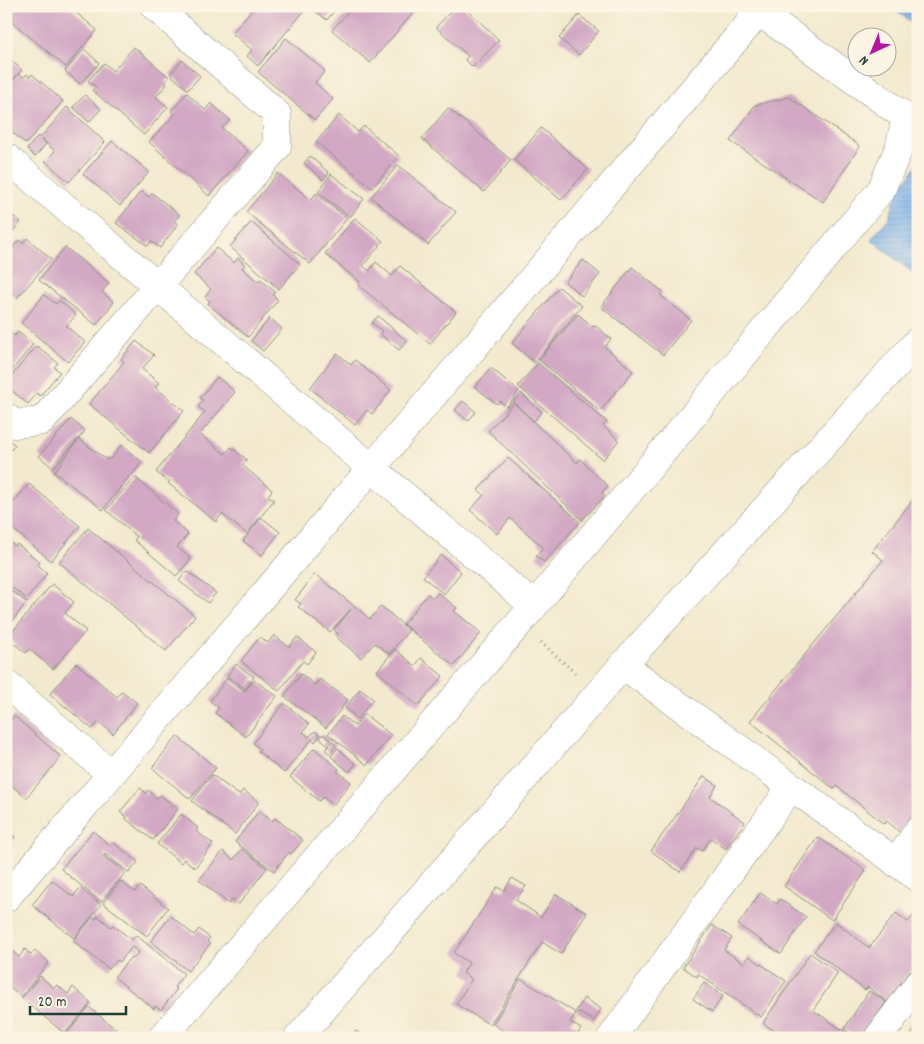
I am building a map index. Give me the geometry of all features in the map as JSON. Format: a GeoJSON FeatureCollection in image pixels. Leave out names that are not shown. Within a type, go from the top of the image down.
{"type":"FeatureCollection","features":[{"type":"Feature","properties":{"kind":"street"},"geometry":{"type":"LineString","coordinates":[[6,417],[14,424],[42,421],[278,147],[277,114],[154,6]]}},
{"type":"Feature","properties":{"kind":"street"},"geometry":{"type":"LineString","coordinates":[[6,898],[372,468],[755,9],[912,122],[881,190],[527,614],[162,1038]]}},
{"type":"Feature","properties":{"kind":"street"},"geometry":{"type":"LineString","coordinates":[[6,157],[372,468],[527,614]]}},
{"type":"Feature","properties":{"kind":"street"},"geometry":{"type":"LineString","coordinates":[[298,1038],[623,665],[918,341]]}},
{"type":"Feature","properties":{"kind":"street"},"geometry":{"type":"LineString","coordinates":[[623,665],[907,871],[918,831]]}},
{"type":"Feature","properties":{"kind":"street"},"geometry":{"type":"LineString","coordinates":[[6,684],[112,774]]}},
{"type":"Feature","properties":{"kind":"street"},"geometry":{"type":"LineString","coordinates":[[611,1038],[791,787]]}},
{"type":"Feature","properties":{"kind":"street"},"geometry":{"type":"LineString","coordinates":[[878,1038],[918,984]]}},
{"type":"Feature","properties":{"kind":"path"},"geometry":{"type":"LineString","coordinates":[[527,614],[598,694]]}},
{"type":"Feature","properties":{"kind":"green space"},"geometry":{"type":"Polygon","coordinates":[[[918,1014],[918,1038],[901,1038],[918,1014]]]}},
{"type":"Feature","properties":{"kind":"water"},"geometry":{"type":"Polygon","coordinates":[[[890,6],[918,6],[918,27],[890,6]]]}},
{"type":"Feature","properties":{"kind":"water"},"geometry":{"type":"Polygon","coordinates":[[[918,163],[918,277],[871,239],[889,218],[902,179],[907,180],[918,163]]]}},
{"type":"Feature","properties":{"kind":"building"},"geometry":{"type":"Polygon","coordinates":[[[6,6],[68,6],[97,30],[66,67],[6,17],[6,6]]]}},
{"type":"Feature","properties":{"kind":"building"},"geometry":{"type":"Polygon","coordinates":[[[255,6],[298,6],[304,11],[258,66],[247,56],[252,50],[232,33],[255,6]]]}},
{"type":"Feature","properties":{"kind":"building"},"geometry":{"type":"Polygon","coordinates":[[[309,6],[338,6],[327,20],[309,6]]]}},
{"type":"Feature","properties":{"kind":"building"},"geometry":{"type":"Polygon","coordinates":[[[353,6],[419,6],[370,63],[332,30],[353,6]]]}},
{"type":"Feature","properties":{"kind":"building"},"geometry":{"type":"Polygon","coordinates":[[[456,6],[463,6],[499,40],[473,67],[465,60],[468,56],[436,27],[456,6]]]}},
{"type":"Feature","properties":{"kind":"building"},"geometry":{"type":"Polygon","coordinates":[[[579,15],[599,31],[579,55],[559,38],[579,15]]]}},
{"type":"Feature","properties":{"kind":"building"},"geometry":{"type":"Polygon","coordinates":[[[286,38],[325,71],[315,83],[333,99],[315,120],[258,72],[286,38]]]}},
{"type":"Feature","properties":{"kind":"building"},"geometry":{"type":"Polygon","coordinates":[[[134,47],[169,77],[165,82],[167,84],[156,97],[168,107],[144,135],[92,90],[96,87],[88,81],[104,63],[113,71],[134,47]]]}},
{"type":"Feature","properties":{"kind":"building"},"geometry":{"type":"Polygon","coordinates":[[[84,49],[99,63],[80,84],[65,71],[84,49]]]}},
{"type":"Feature","properties":{"kind":"building"},"geometry":{"type":"Polygon","coordinates":[[[6,56],[22,70],[6,87],[6,56]]]}},
{"type":"Feature","properties":{"kind":"building"},"geometry":{"type":"Polygon","coordinates":[[[182,60],[200,76],[188,90],[170,74],[182,60]]]}},
{"type":"Feature","properties":{"kind":"building"},"geometry":{"type":"Polygon","coordinates":[[[19,74],[24,77],[27,74],[30,77],[32,74],[63,101],[26,144],[6,127],[6,96],[11,91],[7,87],[19,74]]]}},
{"type":"Feature","properties":{"kind":"building"},"geometry":{"type":"Polygon","coordinates":[[[187,93],[205,110],[211,103],[230,120],[222,128],[248,151],[209,196],[149,142],[175,114],[171,111],[187,93]]]}},
{"type":"Feature","properties":{"kind":"building"},"geometry":{"type":"Polygon","coordinates":[[[85,95],[101,109],[89,122],[73,107],[85,95]]]}},
{"type":"Feature","properties":{"kind":"building"},"geometry":{"type":"Polygon","coordinates":[[[789,97],[860,146],[823,202],[730,141],[755,105],[789,97]]]}},
{"type":"Feature","properties":{"kind":"building"},"geometry":{"type":"Polygon","coordinates":[[[67,107],[105,142],[69,182],[45,161],[55,151],[42,139],[46,144],[35,157],[27,149],[38,136],[40,138],[67,107]]]}},
{"type":"Feature","properties":{"kind":"building"},"geometry":{"type":"Polygon","coordinates":[[[448,108],[511,160],[484,192],[422,139],[448,108]]]}},
{"type":"Feature","properties":{"kind":"building"},"geometry":{"type":"Polygon","coordinates":[[[339,115],[358,132],[364,126],[399,156],[372,188],[316,142],[339,115]]]}},
{"type":"Feature","properties":{"kind":"building"},"geometry":{"type":"Polygon","coordinates":[[[541,128],[588,169],[561,200],[514,160],[541,128]]]}},
{"type":"Feature","properties":{"kind":"building"},"geometry":{"type":"Polygon","coordinates":[[[112,141],[149,172],[120,206],[83,174],[112,141]]]}},
{"type":"Feature","properties":{"kind":"building"},"geometry":{"type":"Polygon","coordinates":[[[310,156],[329,173],[323,180],[304,163],[310,156]]]}},
{"type":"Feature","properties":{"kind":"building"},"geometry":{"type":"Polygon","coordinates":[[[398,165],[456,212],[428,245],[371,197],[398,165]]]}},
{"type":"Feature","properties":{"kind":"building"},"geometry":{"type":"Polygon","coordinates":[[[278,173],[311,200],[316,193],[347,218],[310,264],[246,212],[278,173]]]}},
{"type":"Feature","properties":{"kind":"building"},"geometry":{"type":"Polygon","coordinates":[[[331,174],[364,199],[350,217],[318,192],[331,174]]]}},
{"type":"Feature","properties":{"kind":"building"},"geometry":{"type":"Polygon","coordinates":[[[141,191],[149,197],[152,193],[180,215],[174,221],[178,224],[160,248],[151,241],[148,246],[116,223],[141,191]]]}},
{"type":"Feature","properties":{"kind":"building"},"geometry":{"type":"Polygon","coordinates":[[[6,211],[21,222],[6,239],[6,211]]]}},
{"type":"Feature","properties":{"kind":"building"},"geometry":{"type":"Polygon","coordinates":[[[355,218],[383,241],[363,266],[369,271],[376,262],[392,276],[400,266],[456,312],[430,344],[358,285],[360,282],[325,254],[355,218]]]}},
{"type":"Feature","properties":{"kind":"building"},"geometry":{"type":"Polygon","coordinates":[[[251,222],[300,264],[279,289],[230,247],[251,222]]]}},
{"type":"Feature","properties":{"kind":"building"},"geometry":{"type":"Polygon","coordinates":[[[27,238],[51,259],[17,298],[6,289],[6,255],[19,240],[23,243],[27,238]]]}},
{"type":"Feature","properties":{"kind":"building"},"geometry":{"type":"Polygon","coordinates":[[[65,247],[109,283],[102,292],[114,302],[96,325],[39,280],[65,247]]]}},
{"type":"Feature","properties":{"kind":"building"},"geometry":{"type":"Polygon","coordinates":[[[216,248],[234,263],[238,258],[245,265],[242,268],[258,282],[260,279],[275,292],[273,295],[278,300],[248,337],[208,304],[210,301],[205,297],[211,289],[194,274],[216,248]]]}},
{"type":"Feature","properties":{"kind":"building"},"geometry":{"type":"Polygon","coordinates":[[[583,260],[600,274],[582,296],[565,282],[583,260]]]}},
{"type":"Feature","properties":{"kind":"building"},"geometry":{"type":"Polygon","coordinates":[[[632,267],[663,292],[660,295],[691,320],[663,355],[601,307],[632,267]]]}},
{"type":"Feature","properties":{"kind":"building"},"geometry":{"type":"Polygon","coordinates":[[[559,287],[582,306],[535,363],[512,343],[559,287]]]}},
{"type":"Feature","properties":{"kind":"building"},"geometry":{"type":"Polygon","coordinates":[[[44,295],[56,304],[59,300],[76,315],[66,326],[85,342],[68,362],[21,323],[44,295]]]}},
{"type":"Feature","properties":{"kind":"building"},"geometry":{"type":"Polygon","coordinates":[[[578,314],[611,339],[605,347],[633,371],[600,411],[539,360],[578,314]]]}},
{"type":"Feature","properties":{"kind":"building"},"geometry":{"type":"Polygon","coordinates":[[[378,316],[407,341],[399,350],[380,334],[382,331],[372,323],[378,316]]]}},
{"type":"Feature","properties":{"kind":"building"},"geometry":{"type":"Polygon","coordinates":[[[270,318],[282,329],[263,351],[251,341],[270,318]]]}},
{"type":"Feature","properties":{"kind":"building"},"geometry":{"type":"Polygon","coordinates":[[[6,330],[15,336],[18,332],[33,344],[6,378],[6,330]]]}},
{"type":"Feature","properties":{"kind":"building"},"geometry":{"type":"Polygon","coordinates":[[[136,341],[154,355],[142,369],[159,383],[155,387],[184,411],[149,453],[89,404],[124,362],[121,359],[136,341]]]}},
{"type":"Feature","properties":{"kind":"building"},"geometry":{"type":"Polygon","coordinates":[[[37,346],[58,363],[54,367],[60,372],[40,396],[37,393],[28,404],[6,386],[6,382],[37,346]]]}},
{"type":"Feature","properties":{"kind":"building"},"geometry":{"type":"Polygon","coordinates":[[[337,353],[351,365],[355,360],[391,390],[372,414],[367,410],[355,425],[310,388],[337,353]]]}},
{"type":"Feature","properties":{"kind":"building"},"geometry":{"type":"Polygon","coordinates":[[[538,363],[607,422],[603,426],[619,440],[603,460],[518,386],[538,363]]]}},
{"type":"Feature","properties":{"kind":"building"},"geometry":{"type":"Polygon","coordinates":[[[491,368],[519,391],[507,407],[500,401],[497,404],[475,387],[491,368]]]}},
{"type":"Feature","properties":{"kind":"building"},"geometry":{"type":"Polygon","coordinates":[[[217,377],[235,392],[200,434],[225,454],[231,447],[247,460],[242,465],[272,490],[268,496],[274,500],[247,534],[222,514],[216,522],[168,483],[169,480],[167,481],[156,472],[205,412],[198,407],[203,400],[200,398],[217,377]]]}},
{"type":"Feature","properties":{"kind":"building"},"geometry":{"type":"Polygon","coordinates":[[[521,393],[542,412],[534,421],[513,402],[521,393]]]}},
{"type":"Feature","properties":{"kind":"building"},"geometry":{"type":"Polygon","coordinates":[[[463,401],[476,412],[468,421],[455,410],[463,401]]]}},
{"type":"Feature","properties":{"kind":"building"},"geometry":{"type":"Polygon","coordinates":[[[514,403],[577,463],[580,459],[608,486],[602,492],[605,496],[582,520],[488,431],[514,403]]]}},
{"type":"Feature","properties":{"kind":"building"},"geometry":{"type":"Polygon","coordinates":[[[71,419],[85,431],[53,468],[39,456],[71,419]]]}},
{"type":"Feature","properties":{"kind":"building"},"geometry":{"type":"Polygon","coordinates":[[[6,438],[15,445],[6,456],[6,438]]]}},
{"type":"Feature","properties":{"kind":"building"},"geometry":{"type":"Polygon","coordinates":[[[79,439],[107,460],[111,459],[121,445],[142,462],[103,510],[54,472],[79,439]]]}},
{"type":"Feature","properties":{"kind":"building"},"geometry":{"type":"Polygon","coordinates":[[[508,458],[580,522],[544,562],[536,556],[544,548],[510,518],[497,534],[470,510],[484,495],[478,490],[508,458]]]}},
{"type":"Feature","properties":{"kind":"building"},"geometry":{"type":"Polygon","coordinates":[[[135,477],[178,514],[173,521],[188,534],[177,547],[191,559],[176,576],[134,540],[137,537],[106,510],[135,477]]]}},
{"type":"Feature","properties":{"kind":"building"},"geometry":{"type":"Polygon","coordinates":[[[29,484],[80,526],[51,561],[6,523],[6,511],[29,484]]]}},
{"type":"Feature","properties":{"kind":"building"},"geometry":{"type":"Polygon","coordinates":[[[918,494],[918,817],[903,835],[887,821],[884,824],[837,786],[834,789],[750,721],[883,560],[872,551],[918,494]]]}},
{"type":"Feature","properties":{"kind":"building"},"geometry":{"type":"Polygon","coordinates":[[[261,517],[280,532],[262,555],[243,541],[261,517]]]}},
{"type":"Feature","properties":{"kind":"building"},"geometry":{"type":"Polygon","coordinates":[[[88,528],[195,616],[166,651],[59,562],[88,528]]]}},
{"type":"Feature","properties":{"kind":"building"},"geometry":{"type":"Polygon","coordinates":[[[10,542],[15,546],[17,544],[40,562],[38,565],[47,573],[27,599],[6,583],[6,548],[10,542]]]}},
{"type":"Feature","properties":{"kind":"building"},"geometry":{"type":"Polygon","coordinates":[[[441,555],[461,572],[444,594],[423,577],[441,555]]]}},
{"type":"Feature","properties":{"kind":"building"},"geometry":{"type":"Polygon","coordinates":[[[187,571],[216,593],[208,603],[179,581],[187,571]]]}},
{"type":"Feature","properties":{"kind":"building"},"geometry":{"type":"Polygon","coordinates":[[[315,574],[370,619],[381,606],[409,630],[389,654],[375,643],[361,658],[336,637],[338,634],[334,630],[351,609],[330,632],[298,607],[301,604],[295,600],[315,574]]]}},
{"type":"Feature","properties":{"kind":"building"},"geometry":{"type":"Polygon","coordinates":[[[52,584],[74,602],[65,613],[86,631],[53,669],[29,649],[26,653],[7,638],[52,584]]]}},
{"type":"Feature","properties":{"kind":"building"},"geometry":{"type":"Polygon","coordinates":[[[6,587],[27,602],[6,629],[6,587]]]}},
{"type":"Feature","properties":{"kind":"building"},"geometry":{"type":"Polygon","coordinates":[[[438,593],[457,608],[454,611],[481,633],[454,666],[403,624],[428,594],[433,598],[438,593]]]}},
{"type":"Feature","properties":{"kind":"building"},"geometry":{"type":"Polygon","coordinates":[[[274,635],[289,647],[297,637],[316,652],[307,664],[303,661],[279,691],[241,661],[260,637],[268,643],[274,635]]]}},
{"type":"Feature","properties":{"kind":"building"},"geometry":{"type":"Polygon","coordinates":[[[395,649],[415,666],[421,658],[443,676],[418,706],[377,671],[395,649]]]}},
{"type":"Feature","properties":{"kind":"building"},"geometry":{"type":"Polygon","coordinates":[[[76,663],[117,697],[122,691],[137,703],[113,734],[99,722],[92,729],[50,694],[76,663]]]}},
{"type":"Feature","properties":{"kind":"building"},"geometry":{"type":"Polygon","coordinates":[[[236,664],[254,677],[246,689],[227,676],[236,664]]]}},
{"type":"Feature","properties":{"kind":"building"},"geometry":{"type":"Polygon","coordinates":[[[301,674],[315,685],[320,679],[348,700],[326,728],[284,696],[301,674]]]}},
{"type":"Feature","properties":{"kind":"building"},"geometry":{"type":"Polygon","coordinates":[[[227,678],[245,691],[254,680],[277,696],[246,737],[215,713],[219,708],[210,701],[227,678]]]}},
{"type":"Feature","properties":{"kind":"building"},"geometry":{"type":"Polygon","coordinates":[[[360,689],[373,699],[358,719],[345,708],[360,689]]]}},
{"type":"Feature","properties":{"kind":"building"},"geometry":{"type":"Polygon","coordinates":[[[284,703],[309,724],[303,732],[309,737],[315,731],[320,735],[315,742],[312,739],[284,773],[258,751],[260,749],[253,743],[284,703]]]}},
{"type":"Feature","properties":{"kind":"building"},"geometry":{"type":"Polygon","coordinates":[[[364,714],[391,735],[367,765],[328,734],[342,716],[355,726],[364,714]]]}},
{"type":"Feature","properties":{"kind":"building"},"geometry":{"type":"Polygon","coordinates":[[[14,716],[61,757],[26,798],[6,780],[6,725],[14,716]]]}},
{"type":"Feature","properties":{"kind":"building"},"geometry":{"type":"Polygon","coordinates":[[[323,734],[330,740],[327,744],[320,738],[323,734]]]}},
{"type":"Feature","properties":{"kind":"building"},"geometry":{"type":"Polygon","coordinates":[[[177,736],[216,768],[190,799],[152,768],[177,736]]]}},
{"type":"Feature","properties":{"kind":"building"},"geometry":{"type":"Polygon","coordinates":[[[332,741],[336,746],[330,754],[325,750],[332,741]]]}},
{"type":"Feature","properties":{"kind":"building"},"geometry":{"type":"Polygon","coordinates":[[[314,748],[351,782],[333,805],[323,797],[319,801],[290,777],[314,748]]]}},
{"type":"Feature","properties":{"kind":"building"},"geometry":{"type":"Polygon","coordinates":[[[338,748],[356,764],[349,772],[331,756],[338,748]]]}},
{"type":"Feature","properties":{"kind":"building"},"geometry":{"type":"Polygon","coordinates":[[[212,775],[239,795],[243,790],[259,802],[235,834],[192,801],[212,775]]]}},
{"type":"Feature","properties":{"kind":"building"},"geometry":{"type":"Polygon","coordinates":[[[704,776],[717,785],[710,797],[745,822],[726,849],[711,838],[702,851],[697,848],[680,872],[651,851],[704,776]]]}},
{"type":"Feature","properties":{"kind":"building"},"geometry":{"type":"Polygon","coordinates":[[[140,788],[146,793],[148,790],[157,798],[160,795],[178,809],[153,840],[120,812],[140,788]]]}},
{"type":"Feature","properties":{"kind":"building"},"geometry":{"type":"Polygon","coordinates":[[[259,811],[272,821],[275,818],[303,840],[291,854],[289,852],[274,871],[235,842],[259,811]]]}},
{"type":"Feature","properties":{"kind":"building"},"geometry":{"type":"Polygon","coordinates":[[[181,814],[198,828],[196,831],[213,844],[195,868],[184,859],[181,863],[157,844],[181,814]]]}},
{"type":"Feature","properties":{"kind":"building"},"geometry":{"type":"Polygon","coordinates":[[[6,830],[15,837],[6,848],[6,830]]]}},
{"type":"Feature","properties":{"kind":"building"},"geometry":{"type":"Polygon","coordinates":[[[93,831],[111,846],[114,843],[138,862],[129,873],[105,854],[104,856],[125,873],[101,902],[61,869],[93,831]]]}},
{"type":"Feature","properties":{"kind":"building"},"geometry":{"type":"Polygon","coordinates":[[[818,837],[866,871],[832,920],[784,886],[818,837]]]}},
{"type":"Feature","properties":{"kind":"building"},"geometry":{"type":"Polygon","coordinates":[[[242,849],[267,868],[239,904],[232,899],[229,904],[199,880],[223,851],[233,860],[242,849]]]}},
{"type":"Feature","properties":{"kind":"building"},"geometry":{"type":"Polygon","coordinates":[[[512,878],[526,886],[516,900],[541,917],[556,894],[587,913],[561,954],[542,942],[490,1025],[456,1004],[472,979],[463,973],[469,963],[454,953],[497,887],[504,891],[512,878]]]}},
{"type":"Feature","properties":{"kind":"building"},"geometry":{"type":"Polygon","coordinates":[[[52,880],[73,897],[80,888],[101,905],[74,938],[32,905],[52,880]]]}},
{"type":"Feature","properties":{"kind":"building"},"geometry":{"type":"Polygon","coordinates":[[[120,881],[135,892],[140,886],[168,908],[147,936],[103,903],[120,881]]]}},
{"type":"Feature","properties":{"kind":"building"},"geometry":{"type":"Polygon","coordinates":[[[760,893],[777,904],[780,899],[806,917],[781,954],[738,925],[760,893]]]}},
{"type":"Feature","properties":{"kind":"building"},"geometry":{"type":"Polygon","coordinates":[[[918,910],[918,960],[887,1002],[868,987],[865,990],[814,951],[836,922],[869,948],[896,913],[908,922],[918,910]]]}},
{"type":"Feature","properties":{"kind":"building"},"geometry":{"type":"Polygon","coordinates":[[[98,916],[132,940],[136,935],[184,974],[174,987],[177,989],[161,1010],[155,1006],[154,1009],[114,977],[131,957],[133,959],[139,952],[132,947],[120,962],[117,960],[109,969],[73,941],[93,917],[96,919],[98,916]]]}},
{"type":"Feature","properties":{"kind":"building"},"geometry":{"type":"Polygon","coordinates":[[[171,916],[194,935],[199,929],[210,938],[207,941],[210,944],[188,971],[151,941],[171,916]]]}},
{"type":"Feature","properties":{"kind":"building"},"geometry":{"type":"Polygon","coordinates":[[[712,925],[732,938],[724,950],[744,963],[749,956],[786,981],[761,1017],[698,974],[697,977],[683,967],[712,925]]]}},
{"type":"Feature","properties":{"kind":"building"},"geometry":{"type":"Polygon","coordinates":[[[6,946],[19,957],[25,949],[31,955],[35,950],[49,962],[21,997],[6,985],[6,946]]]}},
{"type":"Feature","properties":{"kind":"building"},"geometry":{"type":"Polygon","coordinates":[[[810,953],[838,973],[813,1010],[847,1033],[843,1038],[785,1038],[763,1023],[810,953]]]}},
{"type":"Feature","properties":{"kind":"building"},"geometry":{"type":"Polygon","coordinates":[[[40,976],[54,988],[57,985],[68,994],[73,987],[91,1003],[65,1034],[22,998],[40,976]]]}},
{"type":"Feature","properties":{"kind":"building"},"geometry":{"type":"Polygon","coordinates":[[[521,979],[576,1013],[570,1022],[581,1029],[575,1038],[514,1038],[493,1024],[521,979]]]}},
{"type":"Feature","properties":{"kind":"building"},"geometry":{"type":"Polygon","coordinates":[[[704,983],[723,996],[712,1012],[693,999],[704,983]]]}},
{"type":"Feature","properties":{"kind":"building"},"geometry":{"type":"Polygon","coordinates":[[[869,991],[886,1002],[862,1038],[857,1038],[844,1029],[869,991]]]}},
{"type":"Feature","properties":{"kind":"building"},"geometry":{"type":"Polygon","coordinates":[[[584,998],[601,1009],[594,1021],[576,1011],[584,998]]]}},
{"type":"Feature","properties":{"kind":"building"},"geometry":{"type":"Polygon","coordinates":[[[89,1007],[118,1031],[112,1038],[67,1038],[65,1036],[89,1007]]]}},
{"type":"Feature","properties":{"kind":"building"},"geometry":{"type":"Polygon","coordinates":[[[356,1031],[364,1038],[350,1038],[356,1031]]]}}]}
